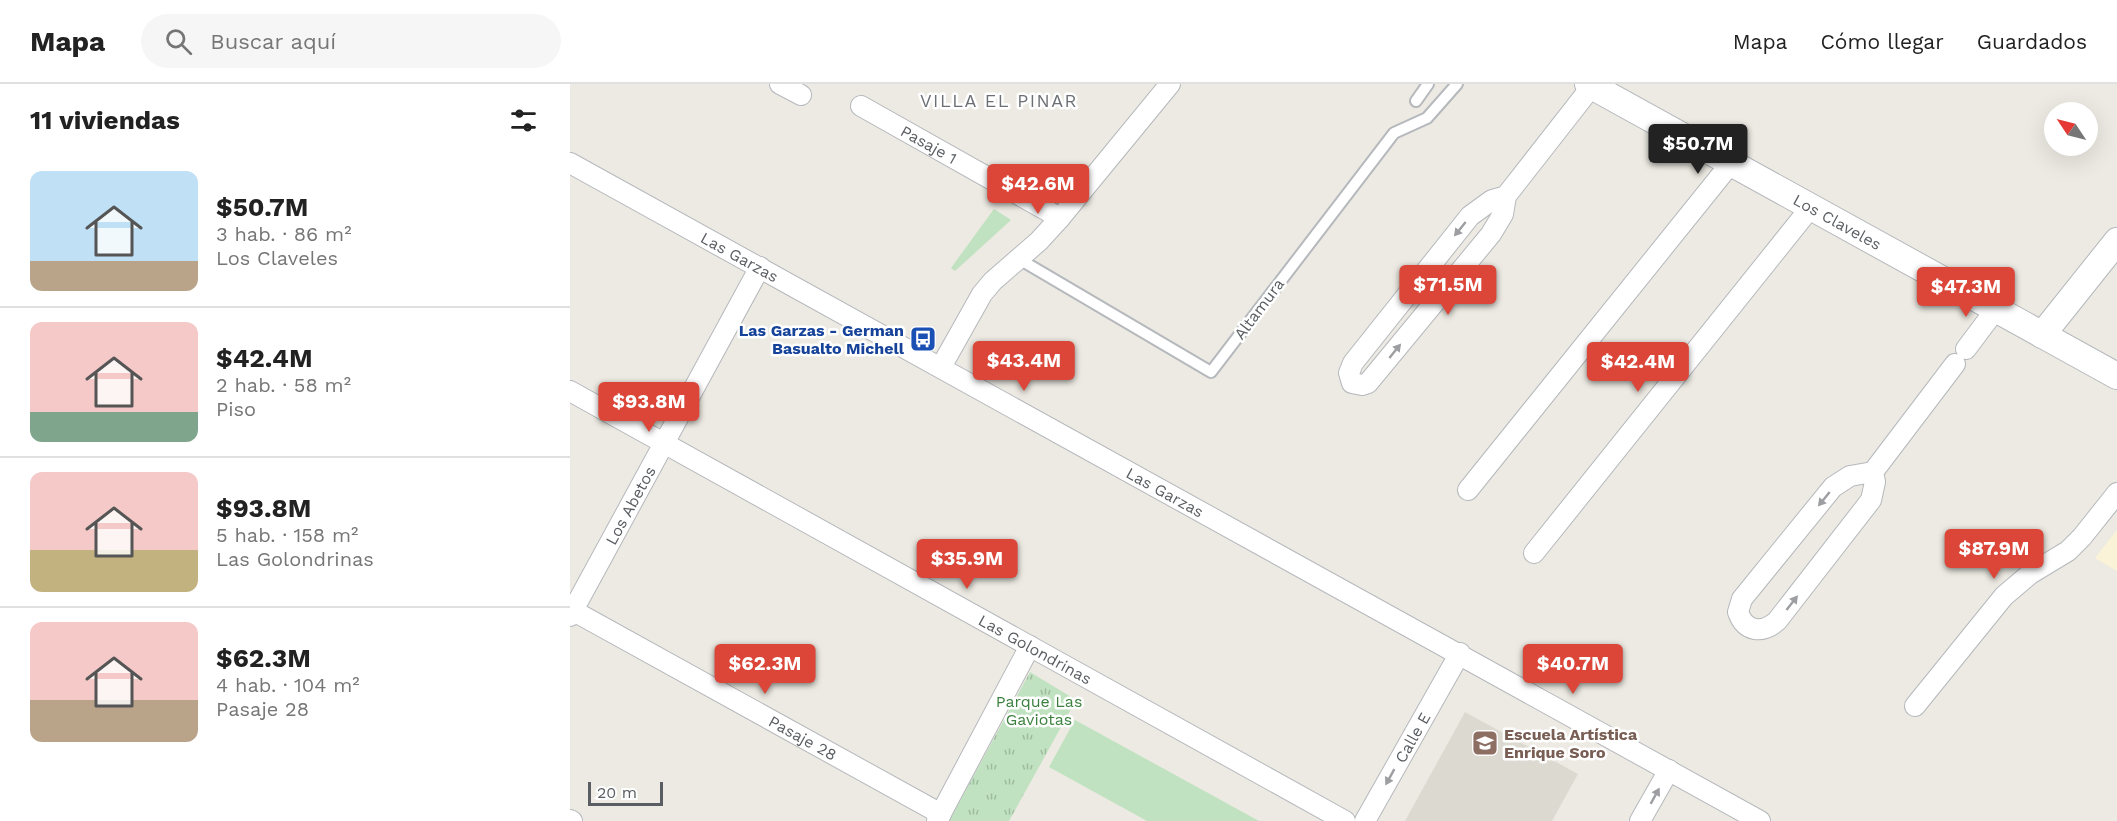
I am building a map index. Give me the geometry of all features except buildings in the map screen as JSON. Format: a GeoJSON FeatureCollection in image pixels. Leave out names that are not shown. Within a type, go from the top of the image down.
{"type":"FeatureCollection","features":[{"type":"Feature","properties":{"kind":"street"},"geometry":{"type":"LineString","coordinates":[[780,84],[801,95]]}},
{"type":"Feature","properties":{"kind":"street"},"geometry":{"type":"LineString","coordinates":[[941,367],[982,294],[993,281],[1039,241],[1060,218],[1168,85]]}},
{"type":"Feature","properties":{"kind":"street"},"geometry":{"type":"LineString","coordinates":[[1506,196],[1492,200],[1470,216],[1353,363],[1349,373],[1352,383],[1362,385],[1368,383],[1484,243],[1503,214],[1506,196],[1590,85]]}},
{"type":"Feature","properties":{"kind":"street","name":"Los Claveles"},"geometry":{"type":"LineString","coordinates":[[1590,85],[2117,376]]}},
{"type":"Feature","properties":{"kind":"street","name":"Pasaje 1"},"geometry":{"type":"LineString","coordinates":[[861,106],[1060,218]]}},
{"type":"Feature","properties":{"kind":"street","name":"Las Garzas"},"geometry":{"type":"LineString","coordinates":[[570,163],[1460,653],[1760,821]]}},
{"type":"Feature","properties":{"kind":"street"},"geometry":{"type":"LineString","coordinates":[[1468,490],[1731,163]]}},
{"type":"Feature","properties":{"kind":"street"},"geometry":{"type":"LineString","coordinates":[[1534,553],[1811,207]]}},
{"type":"Feature","properties":{"kind":"street"},"geometry":{"type":"LineString","coordinates":[[2042,334],[2117,241]]}},
{"type":"Feature","properties":{"kind":"street","name":"Los Abetos"},"geometry":{"type":"LineString","coordinates":[[571,612],[760,267]]}},
{"type":"Feature","properties":{"kind":"street"},"geometry":{"type":"LineString","coordinates":[[1873,472],[1875,482],[1871,500],[1777,621],[1764,630],[1751,629],[1746,626],[1738,612],[1742,599],[1833,487],[1850,476],[1873,472],[1996,309]]}},
{"type":"Feature","properties":{"kind":"street","name":"Las Golondrinas"},"geometry":{"type":"LineString","coordinates":[[570,392],[1345,821]]}},
{"type":"Feature","properties":{"kind":"street"},"geometry":{"type":"LineString","coordinates":[[1916,706],[2004,596],[2031,574],[2068,551],[2117,493]]}},
{"type":"Feature","properties":{"kind":"street","name":"Pasaje 28"},"geometry":{"type":"LineString","coordinates":[[571,612],[939,817]]}},
{"type":"Feature","properties":{"kind":"street"},"geometry":{"type":"LineString","coordinates":[[939,817],[1030,646]]}},
{"type":"Feature","properties":{"kind":"street","name":"Calle E"},"geometry":{"type":"LineString","coordinates":[[1365,821],[1460,653]]}},
{"type":"Feature","properties":{"kind":"street"},"geometry":{"type":"LineString","coordinates":[[1640,821],[1669,770]]}},
{"type":"Feature","properties":{"kind":"lane"},"geometry":{"type":"LineString","coordinates":[[1416,101],[1428,84]]}},
{"type":"Feature","properties":{"kind":"lane","name":"Altamura"},"geometry":{"type":"LineString","coordinates":[[1019,259],[1211,372],[1394,133],[1427,118],[1457,84]]}},
{"type":"Feature","properties":{"kind":"shaded area"},"geometry":{"type":"Polygon","coordinates":[[[2117,530],[2117,571],[2095,558],[2117,530]]]}},
{"type":"Feature","properties":{"kind":"shaded area","name":"Escuela Artística Enrique Soro"},"geometry":{"type":"Polygon","coordinates":[[[1465,712],[1578,774],[1552,821],[1405,821],[1465,712]]]}},
{"type":"Feature","properties":{"kind":"green space"},"geometry":{"type":"Polygon","coordinates":[[[994,209],[1011,220],[955,271],[951,268],[994,209]]]}},
{"type":"Feature","properties":{"kind":"green space","name":"Parque Las Gaviotas"},"geometry":{"type":"Polygon","coordinates":[[[1030,672],[1076,700],[1009,821],[949,821],[1030,672]]]}},
{"type":"Feature","properties":{"kind":"green space"},"geometry":{"type":"Polygon","coordinates":[[[1075,720],[1259,821],[1147,821],[1049,767],[1075,720]]]}},
{"type":"Feature","properties":{"kind":"place","name":"Las Garzas - German Basualto Michell"},"geometry":{"type":"Point","coordinates":[923,339]}},
{"type":"Feature","properties":{"kind":"place","name":"Escuela Artística Enrique Soro"},"geometry":{"type":"Point","coordinates":[1485,743]}},
{"type":"Feature","properties":{"kind":"district","name":"VILLA EL PINAR"},"geometry":{"type":"Point","coordinates":[999,100]}}]}
